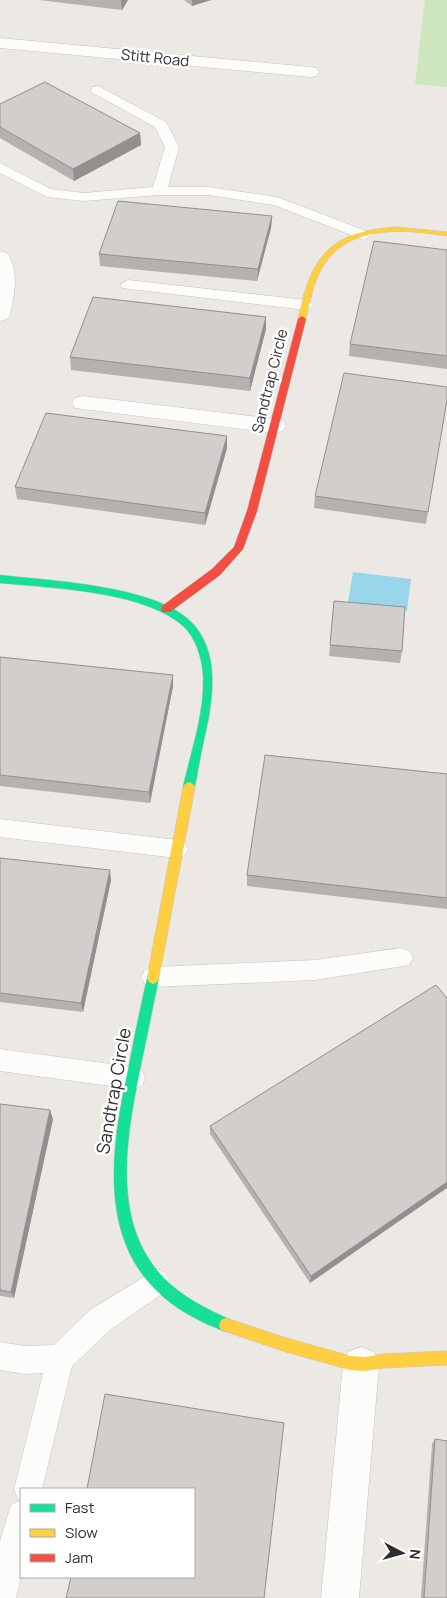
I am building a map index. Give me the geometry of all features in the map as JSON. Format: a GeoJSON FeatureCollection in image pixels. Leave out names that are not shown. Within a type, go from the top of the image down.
{"type":"FeatureCollection","features":[{"type":"Feature","properties":{"kind":"street","name":"Stitt Road"},"geometry":{"type":"LineString","coordinates":[[0,43],[310,72]]}},
{"type":"Feature","properties":{"kind":"street","name":"Sandtrap Circle"},"geometry":{"type":"LineString","coordinates":[[166,609],[209,578],[237,550],[250,517],[306,305],[318,267],[325,256],[335,247],[364,235],[400,229],[418,229],[447,234]]}},
{"type":"Feature","properties":{"kind":"street"},"geometry":{"type":"LineString","coordinates":[[0,257],[6,279],[4,303],[0,314]]}},
{"type":"Feature","properties":{"kind":"street"},"geometry":{"type":"LineString","coordinates":[[84,403],[275,426]]}},
{"type":"Feature","properties":{"kind":"street","name":"Sandtrap Circle"},"geometry":{"type":"LineString","coordinates":[[0,578],[142,600],[166,609],[186,623],[200,640],[207,661],[208,682],[153,977],[121,1133],[118,1164],[119,1196],[126,1226],[138,1256],[157,1282],[182,1304],[212,1321],[244,1334],[361,1365],[383,1361],[418,1362],[447,1358]]}},
{"type":"Feature","properties":{"kind":"street"},"geometry":{"type":"LineString","coordinates":[[340,1598],[361,1365]]}},
{"type":"Feature","properties":{"kind":"lane"},"geometry":{"type":"LineString","coordinates":[[98,90],[161,125],[172,147],[159,190]]}},
{"type":"Feature","properties":{"kind":"lane"},"geometry":{"type":"LineString","coordinates":[[0,167],[47,193],[84,197],[159,190],[208,191],[277,201],[364,235]]}},
{"type":"Feature","properties":{"kind":"lane"},"geometry":{"type":"LineString","coordinates":[[128,285],[306,305]]}},
{"type":"Feature","properties":{"kind":"lane"},"geometry":{"type":"LineString","coordinates":[[0,828],[177,850]]}},
{"type":"Feature","properties":{"kind":"lane"},"geometry":{"type":"LineString","coordinates":[[153,977],[315,970],[401,958]]}},
{"type":"Feature","properties":{"kind":"lane"},"geometry":{"type":"LineString","coordinates":[[0,1060],[133,1078]]}},
{"type":"Feature","properties":{"kind":"lane"},"geometry":{"type":"LineString","coordinates":[[28,1488],[60,1358],[100,1320],[157,1282]]}},
{"type":"Feature","properties":{"kind":"lane"},"geometry":{"type":"LineString","coordinates":[[0,1356],[24,1360],[60,1358]]}},
{"type":"Feature","properties":{"kind":"lane"},"geometry":{"type":"LineString","coordinates":[[1,1598],[20,1519]]}},
{"type":"Feature","properties":{"kind":"green space"},"geometry":{"type":"Polygon","coordinates":[[[425,0],[447,0],[447,87],[415,84],[425,0]]]}},
{"type":"Feature","properties":{"kind":"water"},"geometry":{"type":"Polygon","coordinates":[[[353,572],[411,579],[407,611],[348,603],[353,572]]]}},
{"type":"Feature","properties":{"kind":"building"},"geometry":{"type":"Polygon","coordinates":[[[45,82],[140,133],[73,169],[0,127],[0,104],[45,82]]]}},
{"type":"Feature","properties":{"kind":"building"},"geometry":{"type":"Polygon","coordinates":[[[118,201],[272,216],[258,269],[99,254],[118,201]]]}},
{"type":"Feature","properties":{"kind":"building"},"geometry":{"type":"Polygon","coordinates":[[[374,241],[447,250],[447,356],[350,344],[374,241]]]}},
{"type":"Feature","properties":{"kind":"building"},"geometry":{"type":"Polygon","coordinates":[[[93,297],[266,317],[250,378],[70,357],[93,297]]]}},
{"type":"Feature","properties":{"kind":"building"},"geometry":{"type":"Polygon","coordinates":[[[344,373],[447,387],[447,400],[428,512],[315,496],[344,373]]]}},
{"type":"Feature","properties":{"kind":"building"},"geometry":{"type":"Polygon","coordinates":[[[46,413],[227,436],[205,513],[15,487],[46,413]]]}},
{"type":"Feature","properties":{"kind":"building"},"geometry":{"type":"Polygon","coordinates":[[[334,601],[405,607],[402,651],[330,645],[334,601]]]}},
{"type":"Feature","properties":{"kind":"building"},"geometry":{"type":"Polygon","coordinates":[[[0,657],[173,675],[149,792],[0,775],[0,657]]]}},
{"type":"Feature","properties":{"kind":"building"},"geometry":{"type":"Polygon","coordinates":[[[265,755],[447,774],[447,898],[247,875],[265,755]]]}},
{"type":"Feature","properties":{"kind":"building"},"geometry":{"type":"Polygon","coordinates":[[[0,858],[110,870],[81,1003],[0,993],[0,858]]]}},
{"type":"Feature","properties":{"kind":"building"},"geometry":{"type":"Polygon","coordinates":[[[436,985],[447,998],[447,1182],[311,1276],[210,1126],[436,985]]]}},
{"type":"Feature","properties":{"kind":"building"},"geometry":{"type":"Polygon","coordinates":[[[0,1104],[50,1110],[11,1292],[0,1290],[0,1104]]]}},
{"type":"Feature","properties":{"kind":"building"},"geometry":{"type":"Polygon","coordinates":[[[105,1394],[284,1423],[264,1598],[66,1598],[71,1578],[195,1578],[195,1488],[87,1488],[105,1394]]]}},
{"type":"Feature","properties":{"kind":"building"},"geometry":{"type":"Polygon","coordinates":[[[435,1439],[447,1441],[447,1598],[424,1598],[435,1439]]]}},
{"type":"Feature","properties":{"kind":"traffic: fast"},"geometry":{"type":"LineString","coordinates":[[0,579],[98,590],[124,596],[169,612],[186,623],[200,643],[208,674],[203,721],[189,787]]}},
{"type":"Feature","properties":{"kind":"traffic: fast"},"geometry":{"type":"LineString","coordinates":[[153,978],[128,1100],[121,1152],[122,1203],[127,1227],[137,1251],[158,1283],[185,1304],[226,1325]]}},
{"type":"Feature","properties":{"kind":"traffic: slow"},"geometry":{"type":"LineString","coordinates":[[302,319],[314,274],[333,249],[347,240],[379,230],[397,229],[447,234]]}},
{"type":"Feature","properties":{"kind":"traffic: slow"},"geometry":{"type":"LineString","coordinates":[[153,978],[189,787]]}},
{"type":"Feature","properties":{"kind":"traffic: slow"},"geometry":{"type":"LineString","coordinates":[[226,1325],[350,1363],[365,1364],[383,1361],[447,1358]]}},
{"type":"Feature","properties":{"kind":"traffic: jam"},"geometry":{"type":"LineString","coordinates":[[166,609],[216,572],[238,549],[252,511],[302,319]]}}]}
